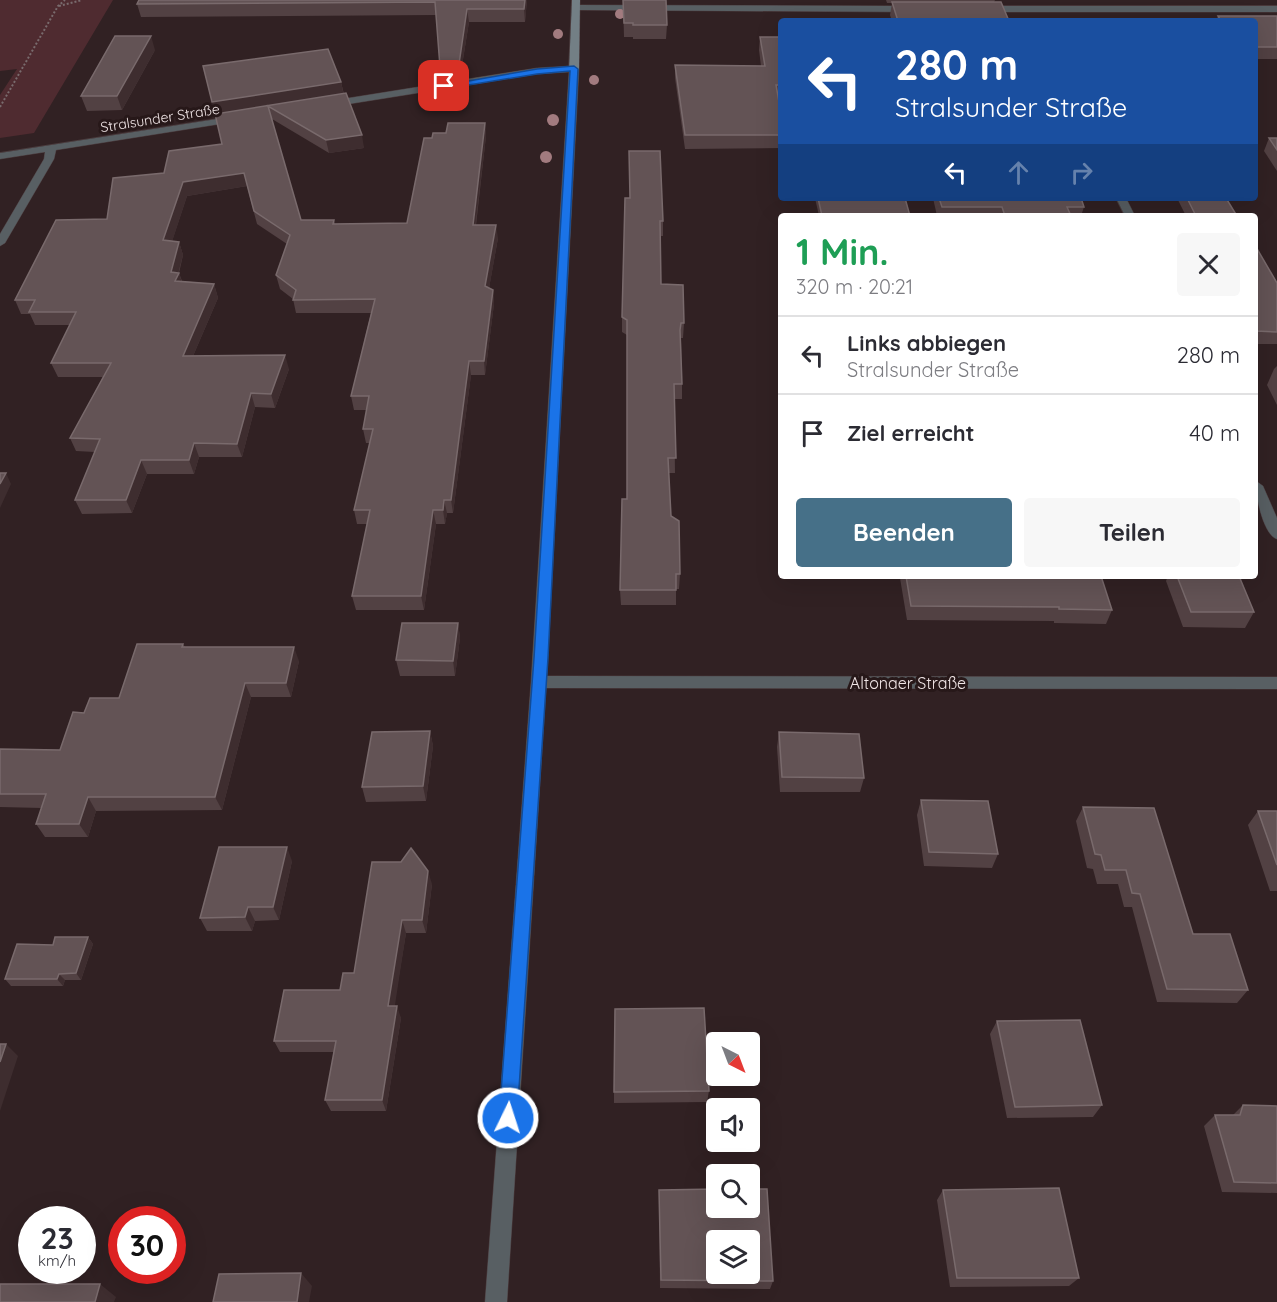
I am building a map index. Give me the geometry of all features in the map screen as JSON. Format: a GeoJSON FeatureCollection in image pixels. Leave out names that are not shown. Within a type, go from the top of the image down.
{"type":"FeatureCollection","features":[{"type":"Feature","properties":{"kind":"street"},"geometry":{"type":"LineString","coordinates":[[1035,0],[1041,14]]}},
{"type":"Feature","properties":{"kind":"street"},"geometry":{"type":"LineString","coordinates":[[496,1302],[539,682],[576,4],[921,9]]}},
{"type":"Feature","properties":{"kind":"street"},"geometry":{"type":"LineString","coordinates":[[978,9],[1041,14],[1277,9]]}},
{"type":"Feature","properties":{"kind":"street"},"geometry":{"type":"LineString","coordinates":[[317,106],[537,71],[574,69]]}},
{"type":"Feature","properties":{"kind":"street","name":"Stralsunder Straße"},"geometry":{"type":"LineString","coordinates":[[0,156],[247,118]]}},
{"type":"Feature","properties":{"kind":"street"},"geometry":{"type":"LineString","coordinates":[[0,243],[49,159],[51,149]]}},
{"type":"Feature","properties":{"kind":"street"},"geometry":{"type":"LineString","coordinates":[[1258,491],[1277,534]]}},
{"type":"Feature","properties":{"kind":"street","name":"Altonaer Straße"},"geometry":{"type":"LineString","coordinates":[[539,682],[1277,683]]}},
{"type":"Feature","properties":{"kind":"path"},"geometry":{"type":"LineString","coordinates":[[0,107],[58,6],[65,0]]}},
{"type":"Feature","properties":{"kind":"path"},"geometry":{"type":"LineString","coordinates":[[58,6],[82,0]]}},
{"type":"Feature","properties":{"kind":"shaded area"},"geometry":{"type":"Polygon","coordinates":[[[0,0],[113,0],[34,133],[0,138],[0,95],[17,69],[0,71],[0,0]]]}},
{"type":"Feature","properties":{"kind":"building"},"geometry":{"type":"Polygon","coordinates":[[[139,0],[525,0],[524,9],[467,9],[459,64],[440,67],[435,2],[137,4],[139,0]]]}},
{"type":"Feature","properties":{"kind":"building"},"geometry":{"type":"Polygon","coordinates":[[[623,0],[666,0],[667,25],[624,23],[623,0]]]}},
{"type":"Feature","properties":{"kind":"building"},"geometry":{"type":"Polygon","coordinates":[[[892,2],[1001,2],[1008,18],[897,18],[892,2]]]}},
{"type":"Feature","properties":{"kind":"building"},"geometry":{"type":"Polygon","coordinates":[[[1218,16],[1277,16],[1277,47],[1258,47],[1258,18],[1219,18],[1218,16]]]}},
{"type":"Feature","properties":{"kind":"building"},"geometry":{"type":"Polygon","coordinates":[[[115,36],[151,36],[117,96],[81,96],[115,36]]]}},
{"type":"Feature","properties":{"kind":"building"},"geometry":{"type":"Polygon","coordinates":[[[760,37],[778,37],[778,85],[776,85],[778,135],[685,135],[675,65],[765,66],[760,37]]]}},
{"type":"Feature","properties":{"kind":"building"},"geometry":{"type":"Polygon","coordinates":[[[328,49],[341,82],[212,102],[203,66],[328,49]]]}},
{"type":"Feature","properties":{"kind":"building"},"geometry":{"type":"Polygon","coordinates":[[[346,93],[362,135],[326,140],[268,106],[301,220],[334,220],[333,224],[407,223],[424,138],[432,138],[433,133],[446,133],[448,123],[485,123],[473,225],[496,225],[485,286],[493,290],[484,361],[469,361],[451,500],[444,500],[443,510],[433,510],[421,596],[352,596],[370,510],[354,510],[373,429],[363,429],[369,396],[351,396],[375,299],[293,300],[296,290],[276,275],[290,235],[254,211],[244,173],[183,182],[163,240],[179,242],[171,272],[179,273],[175,281],[214,284],[183,356],[285,355],[271,394],[251,393],[237,444],[194,443],[189,460],[141,460],[126,500],[75,500],[100,439],[70,438],[111,363],[51,363],[76,312],[29,312],[35,300],[15,300],[56,220],[107,219],[113,178],[164,173],[169,151],[222,144],[215,114],[346,93]]]}},
{"type":"Feature","properties":{"kind":"building"},"geometry":{"type":"Polygon","coordinates":[[[1269,138],[1277,138],[1277,150],[1269,138]]]}},
{"type":"Feature","properties":{"kind":"building"},"geometry":{"type":"Polygon","coordinates":[[[629,151],[660,151],[663,221],[660,221],[661,284],[683,285],[684,323],[681,323],[680,330],[682,384],[674,384],[676,458],[668,458],[671,516],[679,521],[680,574],[676,574],[676,590],[620,590],[622,499],[627,499],[627,320],[622,317],[625,198],[630,198],[629,151]]]}},
{"type":"Feature","properties":{"kind":"building"},"geometry":{"type":"Polygon","coordinates":[[[819,201],[906,201],[909,213],[821,213],[819,201]]]}},
{"type":"Feature","properties":{"kind":"building"},"geometry":{"type":"Polygon","coordinates":[[[940,201],[1082,201],[1084,207],[1067,207],[1070,213],[1004,213],[1002,207],[942,207],[940,201]]]}},
{"type":"Feature","properties":{"kind":"building"},"geometry":{"type":"Polygon","coordinates":[[[1188,201],[1228,201],[1235,213],[1194,213],[1188,201]]]}},
{"type":"Feature","properties":{"kind":"building"},"geometry":{"type":"Polygon","coordinates":[[[1258,250],[1277,283],[1277,332],[1258,331],[1258,250]]]}},
{"type":"Feature","properties":{"kind":"building"},"geometry":{"type":"Polygon","coordinates":[[[0,473],[6,473],[0,484],[0,473]]]}},
{"type":"Feature","properties":{"kind":"building"},"geometry":{"type":"Polygon","coordinates":[[[906,579],[1102,579],[1112,610],[1059,609],[1059,607],[911,606],[906,579]]]}},
{"type":"Feature","properties":{"kind":"building"},"geometry":{"type":"Polygon","coordinates":[[[1178,579],[1240,579],[1254,612],[1191,612],[1178,579]]]}},
{"type":"Feature","properties":{"kind":"building"},"geometry":{"type":"Polygon","coordinates":[[[402,623],[458,623],[453,661],[396,660],[402,623]]]}},
{"type":"Feature","properties":{"kind":"building"},"geometry":{"type":"Polygon","coordinates":[[[137,644],[183,644],[182,647],[294,647],[286,683],[245,683],[215,797],[88,797],[79,824],[36,824],[46,794],[0,794],[0,749],[60,750],[73,712],[84,713],[90,698],[119,698],[137,644]]]}},
{"type":"Feature","properties":{"kind":"building"},"geometry":{"type":"Polygon","coordinates":[[[430,731],[423,786],[362,787],[372,732],[430,731]]]}},
{"type":"Feature","properties":{"kind":"building"},"geometry":{"type":"Polygon","coordinates":[[[779,732],[859,734],[864,778],[782,777],[779,732]]]}},
{"type":"Feature","properties":{"kind":"building"},"geometry":{"type":"Polygon","coordinates":[[[921,800],[988,801],[998,854],[929,852],[921,800]]]}},
{"type":"Feature","properties":{"kind":"building"},"geometry":{"type":"Polygon","coordinates":[[[1083,807],[1154,808],[1193,934],[1230,934],[1248,990],[1167,989],[1140,894],[1132,893],[1126,870],[1105,870],[1101,855],[1095,854],[1083,807]]]}},
{"type":"Feature","properties":{"kind":"building"},"geometry":{"type":"Polygon","coordinates":[[[1258,811],[1277,811],[1277,865],[1258,811]]]}},
{"type":"Feature","properties":{"kind":"building"},"geometry":{"type":"Polygon","coordinates":[[[219,847],[287,847],[273,907],[248,907],[245,917],[200,918],[219,847]]]}},
{"type":"Feature","properties":{"kind":"building"},"geometry":{"type":"Polygon","coordinates":[[[411,848],[428,871],[422,920],[402,920],[388,1006],[397,1006],[382,1100],[325,1100],[336,1041],[274,1041],[284,990],[340,990],[343,973],[354,973],[372,862],[401,862],[411,848]]]}},
{"type":"Feature","properties":{"kind":"building"},"geometry":{"type":"Polygon","coordinates":[[[55,937],[88,937],[76,973],[59,974],[57,979],[5,979],[17,944],[53,945],[55,937]]]}},
{"type":"Feature","properties":{"kind":"building"},"geometry":{"type":"Polygon","coordinates":[[[704,1008],[706,1086],[709,1086],[709,1091],[614,1092],[615,1009],[704,1008]]]}},
{"type":"Feature","properties":{"kind":"building"},"geometry":{"type":"Polygon","coordinates":[[[1080,1020],[1102,1105],[1015,1107],[997,1021],[1080,1020]]]}},
{"type":"Feature","properties":{"kind":"building"},"geometry":{"type":"Polygon","coordinates":[[[0,1044],[6,1044],[0,1062],[0,1044]]]}},
{"type":"Feature","properties":{"kind":"building"},"geometry":{"type":"Polygon","coordinates":[[[1243,1105],[1277,1106],[1277,1183],[1234,1182],[1215,1115],[1240,1115],[1243,1105]]]}},
{"type":"Feature","properties":{"kind":"building"},"geometry":{"type":"Polygon","coordinates":[[[1059,1188],[1079,1278],[957,1278],[943,1190],[1059,1188]]]}},
{"type":"Feature","properties":{"kind":"building"},"geometry":{"type":"Polygon","coordinates":[[[706,1189],[706,1218],[760,1218],[760,1189],[767,1189],[773,1281],[760,1281],[760,1230],[706,1230],[706,1280],[661,1280],[659,1190],[706,1189]]]}},
{"type":"Feature","properties":{"kind":"building"},"geometry":{"type":"Polygon","coordinates":[[[301,1273],[297,1302],[213,1302],[219,1274],[301,1273]]]}},
{"type":"Feature","properties":{"kind":"building"},"geometry":{"type":"Polygon","coordinates":[[[0,1284],[100,1284],[95,1302],[0,1302],[0,1284]]]}},
{"type":"Feature","properties":{"kind":"route"},"geometry":{"type":"LineString","coordinates":[[444,86],[537,71],[574,69],[565,263],[541,658],[508,1118]]}}]}
